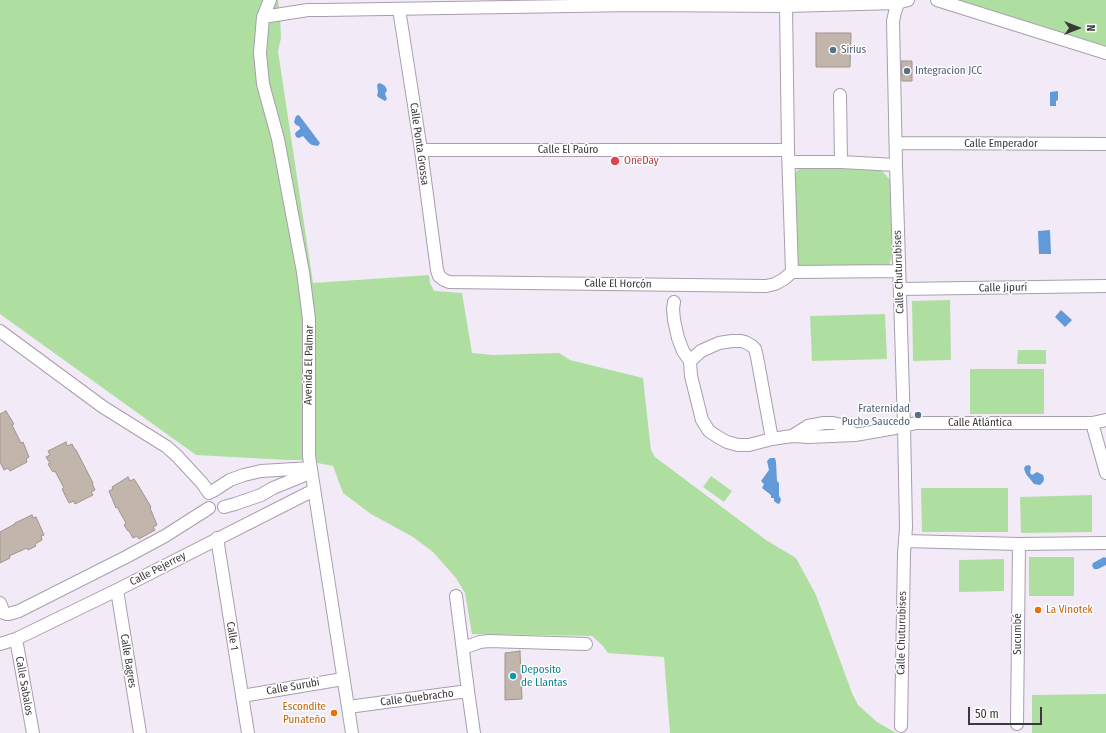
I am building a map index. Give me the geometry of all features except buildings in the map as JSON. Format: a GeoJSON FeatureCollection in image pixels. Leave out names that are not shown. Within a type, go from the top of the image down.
{"type":"FeatureCollection","features":[{"type":"Feature","properties":{"kind":"street","name":"Avenida El Palmar"},"geometry":{"type":"LineString","coordinates":[[270,0],[263,17],[260,53],[263,84],[278,139],[303,272],[309,319],[310,466],[352,733]]}},
{"type":"Feature","properties":{"kind":"street"},"geometry":{"type":"LineString","coordinates":[[937,0],[1106,53]]}},
{"type":"Feature","properties":{"kind":"street"},"geometry":{"type":"LineString","coordinates":[[263,17],[308,10],[399,9],[478,4],[786,6],[902,1]]}},
{"type":"Feature","properties":{"kind":"street","name":"Calle Chuturubises"},"geometry":{"type":"LineString","coordinates":[[901,726],[904,554],[906,527],[893,21],[902,1]]}},
{"type":"Feature","properties":{"kind":"street"},"geometry":{"type":"LineString","coordinates":[[786,6],[788,150],[792,272],[899,271]]}},
{"type":"Feature","properties":{"kind":"street","name":"Calle Ponta Grossa"},"geometry":{"type":"LineString","coordinates":[[399,9],[421,150],[437,270],[441,278]]}},
{"type":"Feature","properties":{"kind":"street"},"geometry":{"type":"LineString","coordinates":[[840,95],[841,162]]}},
{"type":"Feature","properties":{"kind":"street","name":"Calle Emperador"},"geometry":{"type":"LineString","coordinates":[[896,143],[1106,144]]}},
{"type":"Feature","properties":{"kind":"street","name":"Calle El Paúro"},"geometry":{"type":"LineString","coordinates":[[421,150],[788,150]]}},
{"type":"Feature","properties":{"kind":"street"},"geometry":{"type":"LineString","coordinates":[[789,162],[841,162],[896,165]]}},
{"type":"Feature","properties":{"kind":"street","name":"Calle El Horcón"},"geometry":{"type":"LineString","coordinates":[[441,278],[446,282],[766,286],[784,280],[792,272]]}},
{"type":"Feature","properties":{"kind":"street","name":"Calle Jipurí"},"geometry":{"type":"LineString","coordinates":[[900,289],[1106,286]]}},
{"type":"Feature","properties":{"kind":"street"},"geometry":{"type":"LineString","coordinates":[[674,302],[674,320],[678,338],[683,351],[690,361],[691,376],[702,420],[709,430],[727,442],[738,445],[749,445],[772,439],[757,357],[752,346],[741,341],[719,343],[702,351],[690,361]]}},
{"type":"Feature","properties":{"kind":"street"},"geometry":{"type":"LineString","coordinates":[[0,331],[104,407],[167,447],[211,492]]}},
{"type":"Feature","properties":{"kind":"street","name":"Calle Atlántica"},"geometry":{"type":"LineString","coordinates":[[772,439],[809,432],[824,423],[841,425],[855,435],[916,423],[1092,423],[1106,420]]}},
{"type":"Feature","properties":{"kind":"street"},"geometry":{"type":"LineString","coordinates":[[1092,423],[1106,472]]}},
{"type":"Feature","properties":{"kind":"street"},"geometry":{"type":"LineString","coordinates":[[310,466],[305,475],[260,495],[224,507],[218,511],[209,508],[206,500],[207,496],[211,492],[230,480],[244,475],[261,471],[310,466]]}},
{"type":"Feature","properties":{"kind":"street"},"geometry":{"type":"LineString","coordinates":[[211,492],[216,490],[223,493],[226,500],[224,507]]}},
{"type":"Feature","properties":{"kind":"street","name":"Calle Pejerrey"},"geometry":{"type":"LineString","coordinates":[[0,644],[16,639],[117,590],[314,490]]}},
{"type":"Feature","properties":{"kind":"street"},"geometry":{"type":"LineString","coordinates":[[0,603],[4,613],[7,614],[19,611],[165,536],[209,508]]}},
{"type":"Feature","properties":{"kind":"street","name":"Calle 1"},"geometry":{"type":"LineString","coordinates":[[217,538],[248,733]]}},
{"type":"Feature","properties":{"kind":"street"},"geometry":{"type":"LineString","coordinates":[[905,541],[1019,544],[1106,542]]}},
{"type":"Feature","properties":{"kind":"street","name":"Sucumbé"},"geometry":{"type":"LineString","coordinates":[[1017,724],[1019,544]]}},
{"type":"Feature","properties":{"kind":"street","name":"Calle Bagres"},"geometry":{"type":"LineString","coordinates":[[117,590],[140,733]]}},
{"type":"Feature","properties":{"kind":"street"},"geometry":{"type":"LineString","coordinates":[[456,596],[468,691]]}},
{"type":"Feature","properties":{"kind":"street","name":"Calle Sabalos"},"geometry":{"type":"LineString","coordinates":[[16,639],[33,733]]}},
{"type":"Feature","properties":{"kind":"street"},"geometry":{"type":"LineString","coordinates":[[463,648],[480,642],[489,641],[586,644]]}},
{"type":"Feature","properties":{"kind":"street","name":"Calle Surubi"},"geometry":{"type":"LineString","coordinates":[[242,696],[344,679]]}},
{"type":"Feature","properties":{"kind":"street","name":"Calle Quebracho"},"geometry":{"type":"LineString","coordinates":[[348,707],[468,691],[474,733]]}},
{"type":"Feature","properties":{"kind":"green space"},"geometry":{"type":"Polygon","coordinates":[[[0,0],[278,0],[281,38],[278,51],[313,283],[429,275],[430,283],[434,291],[462,293],[472,353],[493,355],[559,353],[570,360],[643,378],[651,450],[655,457],[766,540],[796,558],[816,595],[852,693],[858,705],[877,722],[896,733],[670,733],[664,657],[608,653],[592,636],[472,634],[465,593],[456,578],[433,552],[413,537],[371,514],[343,493],[333,466],[302,460],[196,455],[0,314],[0,0]]]}},
{"type":"Feature","properties":{"kind":"green space"},"geometry":{"type":"Polygon","coordinates":[[[942,0],[1106,0],[1106,48],[942,0]]]}},
{"type":"Feature","properties":{"kind":"green space"},"geometry":{"type":"Polygon","coordinates":[[[802,168],[881,170],[890,180],[892,256],[887,268],[804,272],[797,266],[795,176],[797,170],[802,168]]]}},
{"type":"Feature","properties":{"kind":"green space"},"geometry":{"type":"Polygon","coordinates":[[[950,300],[951,360],[913,361],[912,301],[950,300]]]}},
{"type":"Feature","properties":{"kind":"green space"},"geometry":{"type":"Polygon","coordinates":[[[885,314],[887,359],[812,361],[810,316],[885,314]]]}},
{"type":"Feature","properties":{"kind":"green space"},"geometry":{"type":"Polygon","coordinates":[[[1018,350],[1046,350],[1046,364],[1017,364],[1018,350]]]}},
{"type":"Feature","properties":{"kind":"green space"},"geometry":{"type":"Polygon","coordinates":[[[970,369],[1044,369],[1044,414],[970,414],[970,369]]]}},
{"type":"Feature","properties":{"kind":"green space"},"geometry":{"type":"Polygon","coordinates":[[[711,476],[732,491],[724,502],[703,487],[711,476]]]}},
{"type":"Feature","properties":{"kind":"green space"},"geometry":{"type":"Polygon","coordinates":[[[921,488],[1008,488],[1008,532],[922,532],[921,488]]]}},
{"type":"Feature","properties":{"kind":"green space"},"geometry":{"type":"Polygon","coordinates":[[[1092,495],[1092,532],[1021,533],[1020,497],[1092,495]]]}},
{"type":"Feature","properties":{"kind":"green space"},"geometry":{"type":"Polygon","coordinates":[[[1029,557],[1074,557],[1074,596],[1029,596],[1029,557]]]}},
{"type":"Feature","properties":{"kind":"green space"},"geometry":{"type":"Polygon","coordinates":[[[1004,559],[1004,591],[959,592],[959,560],[1004,559]]]}},
{"type":"Feature","properties":{"kind":"green space"},"geometry":{"type":"Polygon","coordinates":[[[1106,694],[1106,733],[1032,733],[1032,695],[1106,694]]]}},
{"type":"Feature","properties":{"kind":"water"},"geometry":{"type":"Polygon","coordinates":[[[379,83],[385,86],[387,90],[385,94],[387,99],[385,101],[377,95],[377,85],[379,83]]]}},
{"type":"Feature","properties":{"kind":"water"},"geometry":{"type":"Polygon","coordinates":[[[1058,91],[1056,106],[1050,106],[1050,92],[1058,91]]]}},
{"type":"Feature","properties":{"kind":"water"},"geometry":{"type":"Polygon","coordinates":[[[299,115],[320,143],[318,146],[309,143],[303,136],[299,138],[296,137],[295,134],[300,128],[294,122],[296,116],[299,115]]]}},
{"type":"Feature","properties":{"kind":"water"},"geometry":{"type":"Polygon","coordinates":[[[1050,230],[1051,254],[1039,254],[1038,231],[1050,230]]]}},
{"type":"Feature","properties":{"kind":"water"},"geometry":{"type":"Polygon","coordinates":[[[1061,310],[1072,320],[1065,327],[1055,317],[1061,310]]]}},
{"type":"Feature","properties":{"kind":"water"},"geometry":{"type":"Polygon","coordinates":[[[770,458],[775,458],[776,462],[779,496],[781,499],[780,503],[778,504],[774,501],[774,498],[771,498],[771,495],[762,488],[764,484],[761,481],[769,470],[767,461],[770,458]]]}},
{"type":"Feature","properties":{"kind":"water"},"geometry":{"type":"Polygon","coordinates":[[[1029,465],[1031,467],[1030,473],[1032,475],[1037,472],[1043,475],[1044,479],[1040,485],[1034,484],[1026,474],[1024,469],[1025,466],[1029,465]]]}},
{"type":"Feature","properties":{"kind":"water"},"geometry":{"type":"Polygon","coordinates":[[[1104,557],[1106,558],[1106,565],[1098,569],[1094,569],[1092,566],[1093,563],[1104,557]]]}},
{"type":"Feature","properties":{"kind":"place","name":"Sirius"},"geometry":{"type":"Point","coordinates":[833,50]}},
{"type":"Feature","properties":{"kind":"place","name":"Integracion JCC"},"geometry":{"type":"Point","coordinates":[907,71]}},
{"type":"Feature","properties":{"kind":"place","name":"OneDay"},"geometry":{"type":"Point","coordinates":[615,161]}},
{"type":"Feature","properties":{"kind":"place","name":"Fraternidad Pucho Saucedo"},"geometry":{"type":"Point","coordinates":[918,415]}},
{"type":"Feature","properties":{"kind":"place","name":"La Vinotek"},"geometry":{"type":"Point","coordinates":[1038,610]}},
{"type":"Feature","properties":{"kind":"place","name":"Deposito de Llantas"},"geometry":{"type":"Point","coordinates":[513,676]}},
{"type":"Feature","properties":{"kind":"place","name":"Escondite Punateño"},"geometry":{"type":"Point","coordinates":[334,713]}}]}
